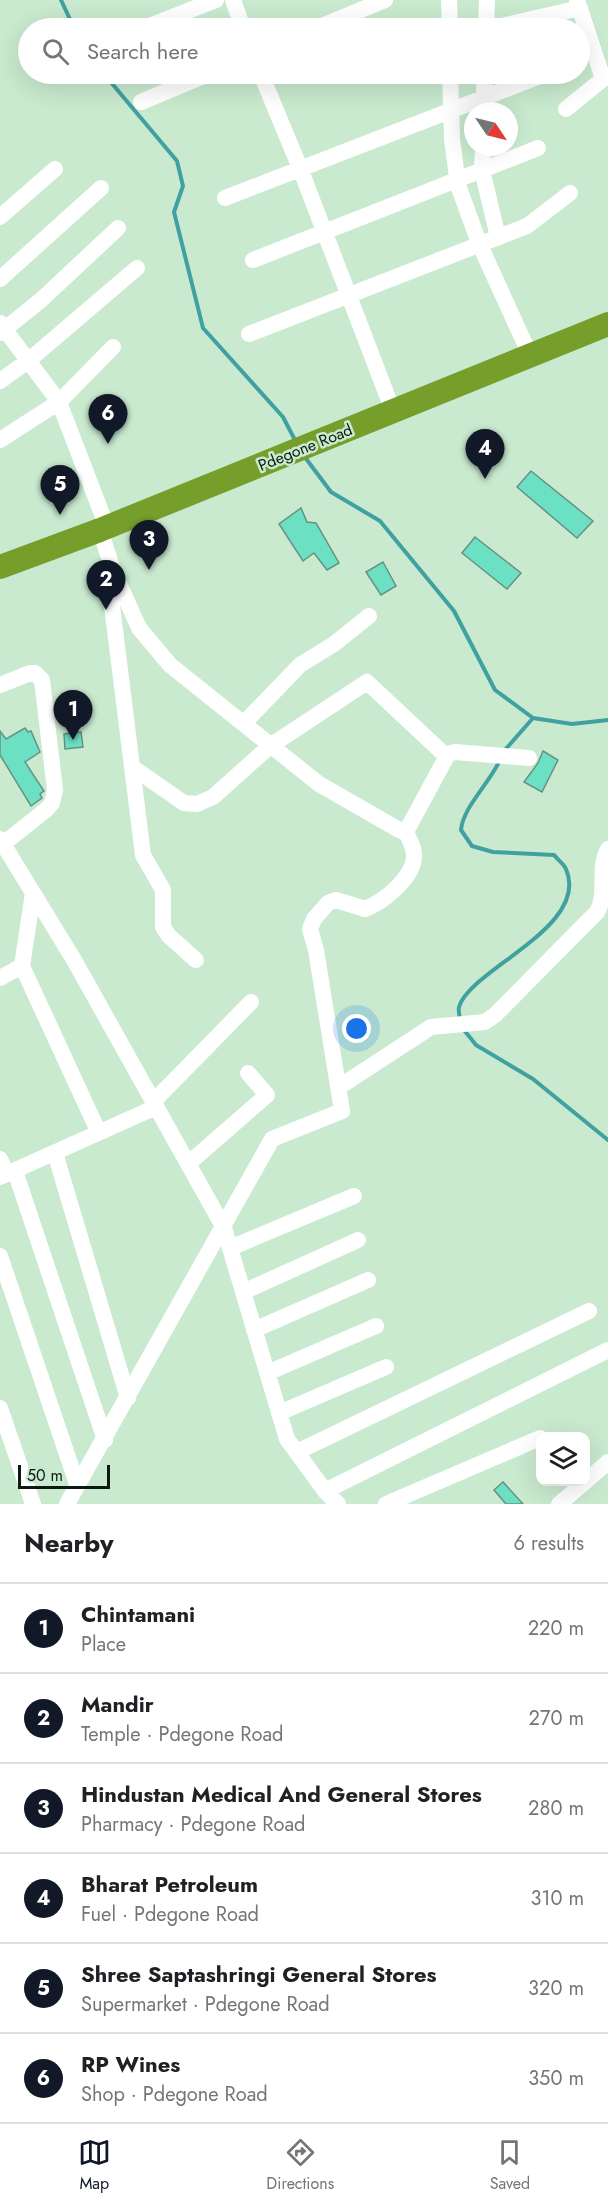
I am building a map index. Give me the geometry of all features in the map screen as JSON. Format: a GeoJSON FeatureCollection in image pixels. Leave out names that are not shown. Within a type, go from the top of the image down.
{"type":"FeatureCollection","features":[{"type":"Feature","properties":{"kind":"highway","name":"Pdegone Road"},"geometry":{"type":"LineString","coordinates":[[0,567],[104,528],[608,324]]}},
{"type":"Feature","properties":{"kind":"street"},"geometry":{"type":"LineString","coordinates":[[170,18],[216,0]]}},
{"type":"Feature","properties":{"kind":"street"},"geometry":{"type":"LineString","coordinates":[[233,0],[239,18]]}},
{"type":"Feature","properties":{"kind":"street"},"geometry":{"type":"LineString","coordinates":[[341,18],[385,0]]}},
{"type":"Feature","properties":{"kind":"street"},"geometry":{"type":"LineString","coordinates":[[449,0],[450,18]]}},
{"type":"Feature","properties":{"kind":"street"},"geometry":{"type":"LineString","coordinates":[[486,18],[487,0]]}},
{"type":"Feature","properties":{"kind":"street"},"geometry":{"type":"LineString","coordinates":[[528,18],[578,4]]}},
{"type":"Feature","properties":{"kind":"street"},"geometry":{"type":"LineString","coordinates":[[566,109],[606,78],[590,36]]}},
{"type":"Feature","properties":{"kind":"street"},"geometry":{"type":"LineString","coordinates":[[141,102],[184,84]]}},
{"type":"Feature","properties":{"kind":"street"},"geometry":{"type":"LineString","coordinates":[[265,84],[300,168],[393,411]]}},
{"type":"Feature","properties":{"kind":"street"},"geometry":{"type":"LineString","coordinates":[[450,84],[457,180],[479,243],[530,355]]}},
{"type":"Feature","properties":{"kind":"street"},"geometry":{"type":"LineString","coordinates":[[484,102],[485,84]]}},
{"type":"Feature","properties":{"kind":"street"},"geometry":{"type":"LineString","coordinates":[[488,102],[524,84]]}},
{"type":"Feature","properties":{"kind":"street"},"geometry":{"type":"LineString","coordinates":[[225,198],[451,109],[464,107]]}},
{"type":"Feature","properties":{"kind":"street"},"geometry":{"type":"LineString","coordinates":[[253,260],[324,230],[538,148]]}},
{"type":"Feature","properties":{"kind":"street"},"geometry":{"type":"LineString","coordinates":[[483,156],[482,170],[498,237]]}},
{"type":"Feature","properties":{"kind":"street"},"geometry":{"type":"LineString","coordinates":[[0,217],[55,169]]}},
{"type":"Feature","properties":{"kind":"street"},"geometry":{"type":"LineString","coordinates":[[0,279],[101,188]]}},
{"type":"Feature","properties":{"kind":"street"},"geometry":{"type":"LineString","coordinates":[[249,334],[527,226],[570,193]]}},
{"type":"Feature","properties":{"kind":"street"},"geometry":{"type":"LineString","coordinates":[[118,228],[2,329],[59,402],[104,528],[116,578],[139,628],[170,665],[270,746],[319,783],[401,831],[405,830]]}},
{"type":"Feature","properties":{"kind":"street"},"geometry":{"type":"LineString","coordinates":[[0,381],[28,361],[138,268]]}},
{"type":"Feature","properties":{"kind":"street"},"geometry":{"type":"LineString","coordinates":[[0,440],[59,402],[113,347]]}},
{"type":"Feature","properties":{"kind":"street"},"geometry":{"type":"LineString","coordinates":[[116,578],[111,598],[143,855],[163,890],[163,927],[196,960]]}},
{"type":"Feature","properties":{"kind":"street"},"geometry":{"type":"LineString","coordinates":[[244,723],[300,665],[334,644],[369,616]]}},
{"type":"Feature","properties":{"kind":"street"},"geometry":{"type":"LineString","coordinates":[[0,685],[30,673],[35,673],[42,680],[55,790],[52,803],[47,809],[2,841],[155,1104],[224,1228],[287,1438],[325,1491],[338,1504]]}},
{"type":"Feature","properties":{"kind":"street"},"geometry":{"type":"LineString","coordinates":[[132,767],[184,803],[197,804],[213,797],[270,746],[367,682],[447,756]]}},
{"type":"Feature","properties":{"kind":"street"},"geometry":{"type":"LineString","coordinates":[[405,830],[447,756],[455,752],[522,758]]}},
{"type":"Feature","properties":{"kind":"street"},"geometry":{"type":"LineString","coordinates":[[67,1504],[272,1139],[342,1111],[310,929],[314,919],[328,903],[336,900],[365,909],[388,895],[409,872],[414,860],[413,849],[405,830]]}},
{"type":"Feature","properties":{"kind":"street"},"geometry":{"type":"LineString","coordinates":[[339,1088],[422,1031],[438,1025],[485,1022],[495,1015],[597,912],[601,900],[603,860],[608,849]]}},
{"type":"Feature","properties":{"kind":"street"},"geometry":{"type":"LineString","coordinates":[[33,893],[22,966],[99,1133]]}},
{"type":"Feature","properties":{"kind":"street"},"geometry":{"type":"LineString","coordinates":[[0,978],[22,966]]}},
{"type":"Feature","properties":{"kind":"street"},"geometry":{"type":"LineString","coordinates":[[105,1440],[5,1170],[55,1153],[155,1104],[251,1002]]}},
{"type":"Feature","properties":{"kind":"street"},"geometry":{"type":"LineString","coordinates":[[188,1164],[267,1095],[248,1073]]}},
{"type":"Feature","properties":{"kind":"street"},"geometry":{"type":"LineString","coordinates":[[55,1153],[128,1398]]}},
{"type":"Feature","properties":{"kind":"street"},"geometry":{"type":"LineString","coordinates":[[230,1248],[354,1196]]}},
{"type":"Feature","properties":{"kind":"street"},"geometry":{"type":"LineString","coordinates":[[243,1292],[358,1240]]}},
{"type":"Feature","properties":{"kind":"street"},"geometry":{"type":"LineString","coordinates":[[0,1256],[77,1484]]}},
{"type":"Feature","properties":{"kind":"street"},"geometry":{"type":"LineString","coordinates":[[254,1330],[368,1280]]}},
{"type":"Feature","properties":{"kind":"street"},"geometry":{"type":"LineString","coordinates":[[297,1452],[589,1311]]}},
{"type":"Feature","properties":{"kind":"street"},"geometry":{"type":"LineString","coordinates":[[267,1373],[376,1326]]}},
{"type":"Feature","properties":{"kind":"street"},"geometry":{"type":"LineString","coordinates":[[325,1491],[608,1350]]}},
{"type":"Feature","properties":{"kind":"street"},"geometry":{"type":"LineString","coordinates":[[279,1413],[386,1367]]}},
{"type":"Feature","properties":{"kind":"street"},"geometry":{"type":"LineString","coordinates":[[0,1408],[33,1504]]}},
{"type":"Feature","properties":{"kind":"street"},"geometry":{"type":"LineString","coordinates":[[386,1504],[536,1439]]}},
{"type":"Feature","properties":{"kind":"street"},"geometry":{"type":"LineString","coordinates":[[590,1477],[608,1462]]}},
{"type":"Feature","properties":{"kind":"street"},"geometry":{"type":"LineString","coordinates":[[558,1504],[579,1486]]}},
{"type":"Feature","properties":{"kind":"building"},"geometry":{"type":"Polygon","coordinates":[[[531,471],[593,521],[577,538],[517,487],[531,471]]]}},
{"type":"Feature","properties":{"kind":"building"},"geometry":{"type":"Polygon","coordinates":[[[301,508],[307,522],[316,523],[339,563],[327,570],[314,553],[303,561],[279,524],[301,508]]]}},
{"type":"Feature","properties":{"kind":"building"},"geometry":{"type":"Polygon","coordinates":[[[475,537],[521,573],[507,589],[462,553],[475,537]]]}},
{"type":"Feature","properties":{"kind":"building"},"geometry":{"type":"Polygon","coordinates":[[[383,562],[396,586],[381,595],[366,572],[383,562]]]}},
{"type":"Feature","properties":{"kind":"building"},"geometry":{"type":"Polygon","coordinates":[[[25,728],[28,732],[31,731],[40,752],[25,762],[44,791],[40,794],[42,798],[31,806],[0,755],[0,731],[6,739],[25,728]]]}},
{"type":"Feature","properties":{"kind":"building"},"geometry":{"type":"Polygon","coordinates":[[[81,732],[83,747],[65,749],[64,734],[81,732]]]}},
{"type":"Feature","properties":{"kind":"building"},"geometry":{"type":"Polygon","coordinates":[[[543,751],[558,760],[542,792],[524,782],[538,763],[543,751]]]}},
{"type":"Feature","properties":{"kind":"building"},"geometry":{"type":"Polygon","coordinates":[[[503,1482],[523,1504],[506,1504],[494,1490],[503,1482]]]}},
{"type":"Feature","properties":{"kind":"waterway"},"geometry":{"type":"LineString","coordinates":[[61,0],[69,18]]}},
{"type":"Feature","properties":{"kind":"waterway"},"geometry":{"type":"LineString","coordinates":[[112,84],[177,161],[183,186],[174,212],[203,328],[283,417],[296,442]]}},
{"type":"Feature","properties":{"kind":"waterway"},"geometry":{"type":"LineString","coordinates":[[304,456],[331,492],[380,521],[454,611],[495,690],[533,718],[572,724],[608,720]]}},
{"type":"Feature","properties":{"kind":"waterway"},"geometry":{"type":"LineString","coordinates":[[504,751],[533,718]]}},
{"type":"Feature","properties":{"kind":"waterway"},"geometry":{"type":"LineString","coordinates":[[460,1021],[459,1007],[468,993],[546,928],[561,910],[569,890],[566,869],[554,855],[493,852],[472,846],[461,830],[471,804],[500,760]]}},
{"type":"Feature","properties":{"kind":"waterway"},"geometry":{"type":"LineString","coordinates":[[464,1030],[476,1045],[533,1079],[608,1140]]}},
{"type":"Feature","properties":{"kind":"place","name":"RP Wines"},"geometry":{"type":"Point","coordinates":[108,444]}},
{"type":"Feature","properties":{"kind":"place","name":"Bharat Petroleum"},"geometry":{"type":"Point","coordinates":[485,479]}},
{"type":"Feature","properties":{"kind":"place","name":"Shree Saptashringi General Stores"},"geometry":{"type":"Point","coordinates":[60,515]}},
{"type":"Feature","properties":{"kind":"place","name":"Hindustan Medical And General Stores"},"geometry":{"type":"Point","coordinates":[149,570]}},
{"type":"Feature","properties":{"kind":"place","name":"Mandir"},"geometry":{"type":"Point","coordinates":[106,610]}},
{"type":"Feature","properties":{"kind":"place","name":"Chintamani"},"geometry":{"type":"Point","coordinates":[73,740]}}]}
